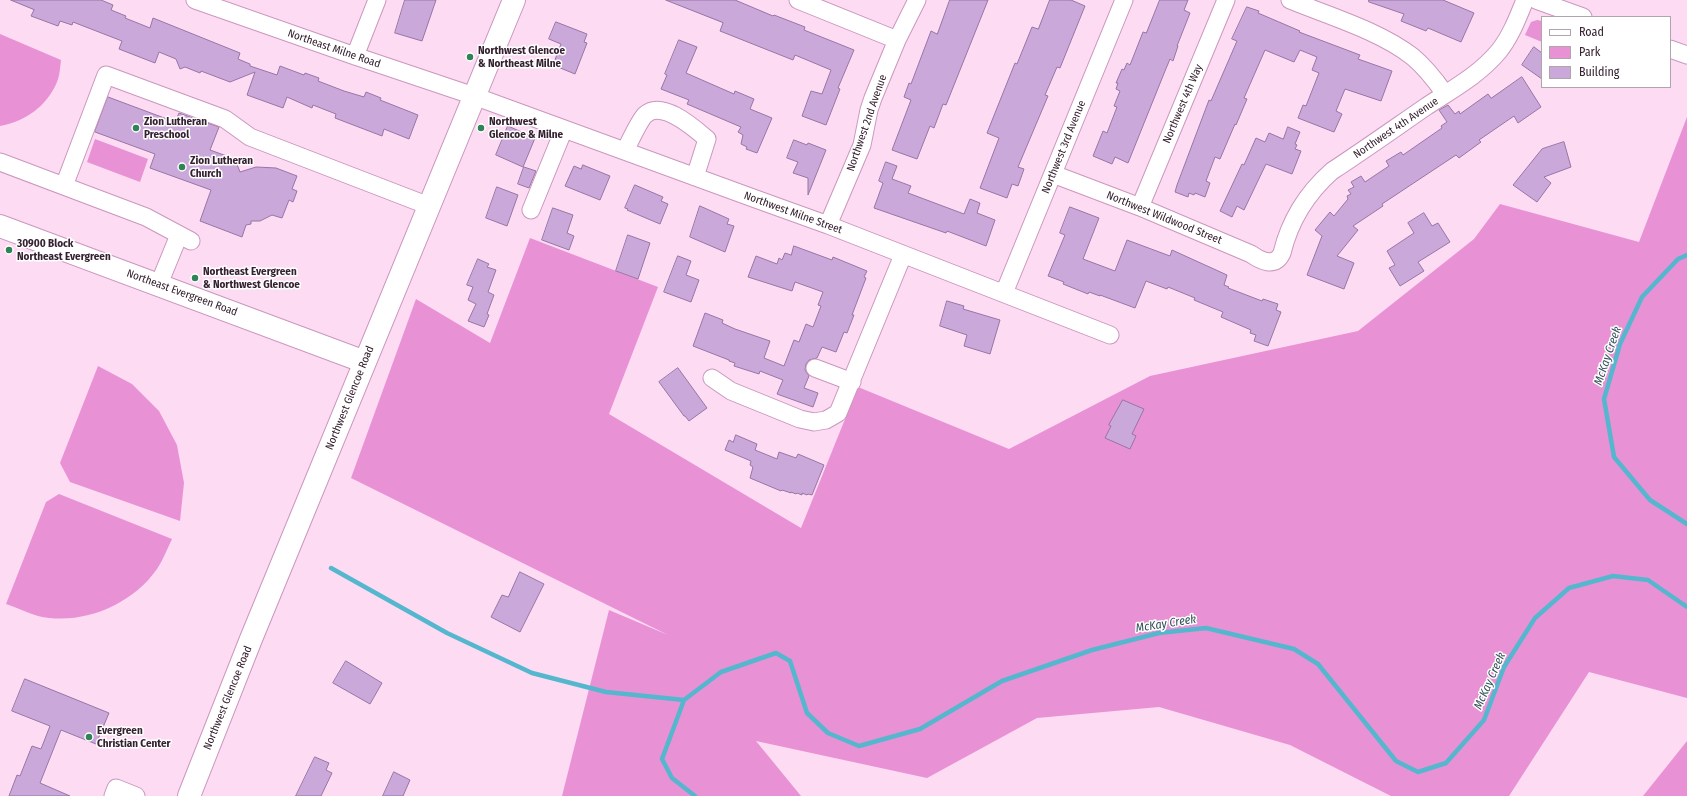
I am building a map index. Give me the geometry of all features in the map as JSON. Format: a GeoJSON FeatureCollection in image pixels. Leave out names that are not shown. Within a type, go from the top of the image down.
{"type":"FeatureCollection","features":[{"type":"Feature","properties":{"kind":"main road","name":"Northwest Glencoe Road"},"geometry":{"type":"LineString","coordinates":[[189,796],[364,362],[430,206],[514,0]]}},
{"type":"Feature","properties":{"kind":"main road","name":"Northeast Evergreen Road"},"geometry":{"type":"LineString","coordinates":[[0,226],[159,284],[364,362]]}},
{"type":"Feature","properties":{"kind":"street","name":"Northeast Milne Road"},"geometry":{"type":"LineString","coordinates":[[195,0],[474,96]]}},
{"type":"Feature","properties":{"kind":"street"},"geometry":{"type":"LineString","coordinates":[[355,56],[377,0]]}},
{"type":"Feature","properties":{"kind":"street"},"geometry":{"type":"LineString","coordinates":[[798,0],[897,40]]}},
{"type":"Feature","properties":{"kind":"street","name":"Northwest 2nd Avenue"},"geometry":{"type":"LineString","coordinates":[[828,226],[862,145],[873,98],[897,40],[917,0]]}},
{"type":"Feature","properties":{"kind":"street","name":"Northwest 3rd Avenue"},"geometry":{"type":"LineString","coordinates":[[1004,293],[1124,0]]}},
{"type":"Feature","properties":{"kind":"street","name":"Northwest 4th Way"},"geometry":{"type":"LineString","coordinates":[[1140,207],[1226,0]]}},
{"type":"Feature","properties":{"kind":"street"},"geometry":{"type":"LineString","coordinates":[[1290,0],[1376,35],[1394,44],[1413,57],[1432,76],[1445,94]]}},
{"type":"Feature","properties":{"kind":"street","name":"Northwest 4th Avenue"},"geometry":{"type":"LineString","coordinates":[[1275,262],[1282,253],[1297,212],[1307,196],[1318,183],[1332,171],[1445,94],[1466,82],[1487,64],[1500,50],[1526,0]]}},
{"type":"Feature","properties":{"kind":"street"},"geometry":{"type":"LineString","coordinates":[[1536,0],[1580,16]]}},
{"type":"Feature","properties":{"kind":"street"},"geometry":{"type":"LineString","coordinates":[[1671,49],[1687,55]]}},
{"type":"Feature","properties":{"kind":"street"},"geometry":{"type":"LineString","coordinates":[[64,186],[106,75],[225,119],[250,137],[430,206]]}},
{"type":"Feature","properties":{"kind":"street","name":"Northwest Milne Street"},"geometry":{"type":"LineString","coordinates":[[474,96],[828,226],[1110,335]]}},
{"type":"Feature","properties":{"kind":"street"},"geometry":{"type":"LineString","coordinates":[[625,151],[644,116],[653,111],[667,112],[685,121],[707,139],[695,177]]}},
{"type":"Feature","properties":{"kind":"street"},"geometry":{"type":"LineString","coordinates":[[531,210],[564,129]]}},
{"type":"Feature","properties":{"kind":"street"},"geometry":{"type":"LineString","coordinates":[[0,162],[146,217],[185,238],[159,284]]}},
{"type":"Feature","properties":{"kind":"street","name":"Northwest Wildwood Street"},"geometry":{"type":"LineString","coordinates":[[1054,174],[1140,207],[1251,254],[1262,261],[1275,262]]}},
{"type":"Feature","properties":{"kind":"street"},"geometry":{"type":"LineString","coordinates":[[712,378],[731,391],[800,419],[814,422],[826,420],[838,413],[903,255]]}},
{"type":"Feature","properties":{"kind":"street"},"geometry":{"type":"LineString","coordinates":[[815,368],[852,382]]}},
{"type":"Feature","properties":{"kind":"street"},"geometry":{"type":"LineString","coordinates":[[113,796],[116,788],[136,796]]}},
{"type":"Feature","properties":{"kind":"green space"},"geometry":{"type":"Polygon","coordinates":[[[1537,20],[1541,21],[1541,42],[1525,35],[1531,22],[1537,20]]]}},
{"type":"Feature","properties":{"kind":"green space"},"geometry":{"type":"Polygon","coordinates":[[[0,34],[61,60],[57,82],[48,98],[27,116],[10,124],[0,126],[0,34]]]}},
{"type":"Feature","properties":{"kind":"green space"},"geometry":{"type":"Polygon","coordinates":[[[1687,117],[1687,698],[1589,672],[1509,796],[1391,796],[1290,745],[1159,707],[1037,718],[927,778],[756,741],[801,796],[562,796],[609,610],[668,635],[351,478],[416,299],[490,343],[530,238],[658,287],[609,414],[801,528],[858,387],[1009,449],[1150,376],[1358,331],[1474,239],[1500,204],[1639,242],[1687,117]]]}},
{"type":"Feature","properties":{"kind":"green space"},"geometry":{"type":"Polygon","coordinates":[[[95,139],[148,159],[140,182],[87,162],[95,139]]]}},
{"type":"Feature","properties":{"kind":"green space"},"geometry":{"type":"Polygon","coordinates":[[[98,366],[132,384],[159,411],[177,445],[184,483],[180,521],[70,482],[60,463],[98,366]]]}},
{"type":"Feature","properties":{"kind":"green space"},"geometry":{"type":"Polygon","coordinates":[[[59,494],[172,539],[157,569],[146,582],[133,593],[119,603],[104,610],[71,618],[38,616],[6,604],[46,502],[59,494]]]}},
{"type":"Feature","properties":{"kind":"green space"},"geometry":{"type":"Polygon","coordinates":[[[1687,741],[1687,796],[1643,796],[1687,741]]]}},
{"type":"Feature","properties":{"kind":"building"},"geometry":{"type":"Polygon","coordinates":[[[11,0],[101,0],[113,5],[111,10],[126,16],[125,18],[150,28],[153,18],[240,53],[238,59],[250,64],[250,66],[277,75],[280,66],[304,75],[305,73],[319,78],[318,81],[344,91],[364,97],[366,92],[381,98],[380,100],[418,115],[409,139],[384,129],[382,136],[335,118],[336,114],[313,105],[312,108],[287,97],[283,108],[247,95],[255,72],[230,82],[201,71],[200,73],[185,67],[180,69],[176,59],[159,52],[155,63],[119,49],[122,41],[73,22],[72,25],[60,21],[58,26],[31,16],[34,10],[11,0]]]}},
{"type":"Feature","properties":{"kind":"building"},"geometry":{"type":"Polygon","coordinates":[[[405,0],[436,0],[422,41],[395,33],[405,0]]]}},
{"type":"Feature","properties":{"kind":"building"},"geometry":{"type":"Polygon","coordinates":[[[666,0],[735,0],[773,16],[774,15],[805,27],[804,30],[854,50],[838,88],[840,89],[826,125],[802,116],[811,91],[822,94],[831,70],[795,55],[793,60],[720,31],[723,23],[666,0]]]}},
{"type":"Feature","properties":{"kind":"building"},"geometry":{"type":"Polygon","coordinates":[[[950,0],[988,0],[946,105],[943,104],[934,128],[930,126],[917,159],[892,150],[911,100],[904,97],[909,83],[911,84],[931,31],[937,34],[950,0]]]}},
{"type":"Feature","properties":{"kind":"building"},"geometry":{"type":"Polygon","coordinates":[[[1050,0],[1071,0],[1085,6],[1060,68],[1057,67],[1045,95],[1048,96],[1018,167],[1024,169],[1018,186],[1012,184],[1007,198],[980,188],[999,138],[987,133],[1015,63],[1017,64],[1032,27],[1038,29],[1050,0]]]}},
{"type":"Feature","properties":{"kind":"building"},"geometry":{"type":"Polygon","coordinates":[[[1160,0],[1188,0],[1184,10],[1190,13],[1177,46],[1173,61],[1170,59],[1128,163],[1115,157],[1112,164],[1093,156],[1103,131],[1107,133],[1117,107],[1114,106],[1120,91],[1116,89],[1118,83],[1116,83],[1122,69],[1124,70],[1127,63],[1130,65],[1143,32],[1146,33],[1160,0]]]}},
{"type":"Feature","properties":{"kind":"building"},"geometry":{"type":"Polygon","coordinates":[[[1369,0],[1443,0],[1474,13],[1461,42],[1428,28],[1426,31],[1401,21],[1404,14],[1369,2],[1369,0]]]}},
{"type":"Feature","properties":{"kind":"building"},"geometry":{"type":"Polygon","coordinates":[[[1247,7],[1259,11],[1258,13],[1300,31],[1299,32],[1360,55],[1358,59],[1392,71],[1381,101],[1345,89],[1336,111],[1342,114],[1334,132],[1298,118],[1303,105],[1306,106],[1319,73],[1312,70],[1317,57],[1300,50],[1294,62],[1265,50],[1244,98],[1247,99],[1236,125],[1235,124],[1220,159],[1215,157],[1206,181],[1210,183],[1205,197],[1195,193],[1194,195],[1189,193],[1188,197],[1175,192],[1177,185],[1209,100],[1211,101],[1237,41],[1232,39],[1247,7]]]}},
{"type":"Feature","properties":{"kind":"building"},"geometry":{"type":"Polygon","coordinates":[[[556,22],[587,34],[584,42],[587,43],[575,74],[553,65],[561,44],[549,39],[556,22]]]}},
{"type":"Feature","properties":{"kind":"building"},"geometry":{"type":"Polygon","coordinates":[[[679,40],[697,47],[686,73],[734,94],[735,91],[754,99],[750,109],[772,118],[757,153],[746,149],[747,147],[741,144],[743,135],[738,132],[741,127],[687,104],[689,100],[661,89],[667,75],[665,74],[679,40]]]}},
{"type":"Feature","properties":{"kind":"building"},"geometry":{"type":"Polygon","coordinates":[[[1534,47],[1541,52],[1541,78],[1522,65],[1534,47]]]}},
{"type":"Feature","properties":{"kind":"building"},"geometry":{"type":"Polygon","coordinates":[[[1522,77],[1541,107],[1518,123],[1514,116],[1479,140],[1481,142],[1459,158],[1456,155],[1382,204],[1383,206],[1353,226],[1358,230],[1337,256],[1354,263],[1344,289],[1307,275],[1322,236],[1315,230],[1330,212],[1334,216],[1348,199],[1347,196],[1351,194],[1348,190],[1354,187],[1351,182],[1361,176],[1365,182],[1389,166],[1386,161],[1401,152],[1403,155],[1442,128],[1441,126],[1447,122],[1439,110],[1448,105],[1455,114],[1459,111],[1460,114],[1488,94],[1491,98],[1522,77]]]}},
{"type":"Feature","properties":{"kind":"building","name":"Zion Lutheran Church"},"geometry":{"type":"Polygon","coordinates":[[[108,97],[175,122],[179,113],[219,127],[210,150],[235,159],[240,172],[256,167],[276,168],[297,176],[292,189],[297,191],[293,202],[289,200],[282,218],[272,215],[260,221],[251,221],[251,224],[246,225],[242,237],[200,221],[211,190],[150,168],[155,154],[95,132],[108,97]]]}},
{"type":"Feature","properties":{"kind":"building"},"geometry":{"type":"Polygon","coordinates":[[[508,126],[535,138],[523,167],[496,155],[508,126]]]}},
{"type":"Feature","properties":{"kind":"building"},"geometry":{"type":"Polygon","coordinates":[[[1288,127],[1300,132],[1295,144],[1297,145],[1295,149],[1301,151],[1292,174],[1266,164],[1244,210],[1237,206],[1232,217],[1220,211],[1256,138],[1265,142],[1269,133],[1283,139],[1288,127]]]}},
{"type":"Feature","properties":{"kind":"building"},"geometry":{"type":"Polygon","coordinates":[[[794,140],[807,145],[808,143],[826,150],[808,195],[808,178],[793,173],[798,162],[787,158],[794,140]]]}},
{"type":"Feature","properties":{"kind":"building"},"geometry":{"type":"Polygon","coordinates":[[[1564,142],[1571,167],[1544,177],[1551,183],[1537,202],[1513,185],[1542,149],[1564,142]]]}},
{"type":"Feature","properties":{"kind":"building"},"geometry":{"type":"Polygon","coordinates":[[[886,162],[897,166],[892,179],[911,186],[908,193],[964,214],[970,199],[980,203],[977,213],[995,220],[986,246],[947,231],[946,233],[874,208],[883,183],[879,181],[886,162]]]}},
{"type":"Feature","properties":{"kind":"building"},"geometry":{"type":"Polygon","coordinates":[[[583,165],[610,176],[600,200],[565,186],[574,166],[581,169],[583,165]]]}},
{"type":"Feature","properties":{"kind":"building"},"geometry":{"type":"Polygon","coordinates":[[[524,167],[536,171],[529,188],[518,184],[524,167]]]}},
{"type":"Feature","properties":{"kind":"building"},"geometry":{"type":"Polygon","coordinates":[[[635,185],[663,197],[661,201],[668,204],[660,224],[625,208],[635,185]]]}},
{"type":"Feature","properties":{"kind":"building"},"geometry":{"type":"Polygon","coordinates":[[[497,187],[518,195],[507,226],[486,218],[497,187]]]}},
{"type":"Feature","properties":{"kind":"building"},"geometry":{"type":"Polygon","coordinates":[[[700,206],[729,219],[727,224],[734,226],[725,252],[690,237],[700,206]]]}},
{"type":"Feature","properties":{"kind":"building"},"geometry":{"type":"Polygon","coordinates":[[[1070,207],[1099,218],[1083,259],[1115,271],[1127,240],[1170,256],[1172,250],[1227,275],[1224,285],[1229,287],[1228,288],[1262,301],[1263,299],[1278,304],[1276,310],[1281,312],[1268,346],[1254,341],[1256,335],[1250,333],[1251,330],[1221,317],[1223,312],[1168,287],[1167,289],[1146,281],[1135,308],[1100,295],[1089,292],[1088,294],[1048,276],[1065,235],[1060,233],[1070,207]]]}},
{"type":"Feature","properties":{"kind":"building"},"geometry":{"type":"Polygon","coordinates":[[[553,208],[573,215],[567,233],[574,236],[569,250],[542,240],[553,208]]]}},
{"type":"Feature","properties":{"kind":"building"},"geometry":{"type":"Polygon","coordinates":[[[1424,213],[1432,226],[1438,223],[1450,242],[1418,262],[1424,271],[1400,286],[1389,268],[1395,265],[1387,251],[1414,233],[1408,223],[1424,213]]]}},
{"type":"Feature","properties":{"kind":"building"},"geometry":{"type":"Polygon","coordinates":[[[628,235],[650,243],[638,279],[616,271],[628,235]]]}},
{"type":"Feature","properties":{"kind":"building"},"geometry":{"type":"Polygon","coordinates":[[[794,246],[832,260],[833,257],[867,271],[864,277],[866,278],[852,315],[854,315],[847,333],[844,332],[836,352],[822,347],[817,358],[809,360],[806,364],[805,370],[809,376],[804,388],[818,393],[813,407],[777,394],[783,380],[760,371],[759,374],[734,366],[735,363],[729,360],[693,346],[705,313],[723,320],[722,323],[735,329],[770,341],[764,358],[784,366],[794,340],[799,342],[806,324],[813,327],[821,306],[818,305],[823,292],[795,282],[792,291],[748,277],[756,256],[777,264],[779,258],[782,260],[785,253],[791,255],[794,246]]]}},
{"type":"Feature","properties":{"kind":"building"},"geometry":{"type":"Polygon","coordinates":[[[678,256],[691,261],[686,275],[699,280],[691,302],[664,292],[678,256]]]}},
{"type":"Feature","properties":{"kind":"building"},"geometry":{"type":"Polygon","coordinates":[[[478,259],[489,264],[487,267],[496,270],[488,292],[494,295],[484,327],[468,321],[476,304],[468,300],[473,287],[467,285],[478,259]]]}},
{"type":"Feature","properties":{"kind":"building"},"geometry":{"type":"Polygon","coordinates":[[[947,301],[964,306],[963,309],[1000,320],[990,354],[964,346],[967,335],[940,326],[947,301]]]}},
{"type":"Feature","properties":{"kind":"building"},"geometry":{"type":"Polygon","coordinates":[[[678,368],[707,408],[689,421],[659,382],[678,368]]]}},
{"type":"Feature","properties":{"kind":"building"},"geometry":{"type":"Polygon","coordinates":[[[1123,400],[1144,409],[1132,434],[1136,436],[1130,449],[1105,438],[1111,426],[1109,425],[1123,400]]]}},
{"type":"Feature","properties":{"kind":"building"},"geometry":{"type":"Polygon","coordinates":[[[736,435],[757,444],[755,450],[777,459],[779,452],[796,458],[798,454],[824,465],[812,495],[802,493],[802,495],[781,491],[750,478],[753,467],[750,465],[751,461],[725,450],[729,440],[733,442],[736,435]]]}},
{"type":"Feature","properties":{"kind":"building"},"geometry":{"type":"Polygon","coordinates":[[[520,572],[544,584],[520,632],[491,617],[502,595],[508,597],[520,572]]]}},
{"type":"Feature","properties":{"kind":"building"},"geometry":{"type":"Polygon","coordinates":[[[346,661],[382,683],[370,704],[333,683],[346,661]]]}},
{"type":"Feature","properties":{"kind":"building","name":"Evergreen Christian Center"},"geometry":{"type":"Polygon","coordinates":[[[25,679],[109,713],[96,744],[61,730],[40,783],[70,796],[9,796],[17,775],[20,776],[32,746],[41,749],[50,726],[12,711],[25,679]]]}},
{"type":"Feature","properties":{"kind":"building"},"geometry":{"type":"Polygon","coordinates":[[[315,757],[329,763],[326,770],[332,773],[321,796],[296,796],[315,757]]]}},
{"type":"Feature","properties":{"kind":"building"},"geometry":{"type":"Polygon","coordinates":[[[394,772],[410,780],[403,796],[383,796],[394,772]]]}},
{"type":"Feature","properties":{"kind":"waterway","name":"McKay Creek"},"geometry":{"type":"LineString","coordinates":[[1687,255],[1678,259],[1642,297],[1620,344],[1604,399],[1614,457],[1650,500],[1687,524]]}},
{"type":"Feature","properties":{"kind":"waterway"},"geometry":{"type":"LineString","coordinates":[[331,568],[447,633],[532,673],[606,692],[684,700]]}},
{"type":"Feature","properties":{"kind":"waterway","name":"McKay Creek"},"geometry":{"type":"LineString","coordinates":[[695,796],[672,778],[662,759],[684,700],[721,672],[776,653],[790,661],[807,713],[828,733],[859,746],[920,729],[1002,681],[1092,650],[1159,633],[1206,628],[1294,649],[1318,664],[1396,761],[1418,772],[1446,763],[1484,720],[1504,667],[1535,618],[1569,588],[1613,576],[1648,580],[1687,607]]}},
{"type":"Feature","properties":{"kind":"place","name":"Northwest Glencoe & Northeast Milne"},"geometry":{"type":"Point","coordinates":[470,57]}},
{"type":"Feature","properties":{"kind":"place","name":"Zion Lutheran Preschool"},"geometry":{"type":"Point","coordinates":[136,128]}},
{"type":"Feature","properties":{"kind":"place","name":"Northwest Glencoe & Milne"},"geometry":{"type":"Point","coordinates":[481,128]}},
{"type":"Feature","properties":{"kind":"place","name":"Zion Lutheran Church"},"geometry":{"type":"Point","coordinates":[182,167]}},
{"type":"Feature","properties":{"kind":"place","name":"30900 Block Northeast Evergreen"},"geometry":{"type":"Point","coordinates":[9,250]}},
{"type":"Feature","properties":{"kind":"place","name":"Northeast Evergreen & Northwest Glencoe"},"geometry":{"type":"Point","coordinates":[195,278]}},
{"type":"Feature","properties":{"kind":"place","name":"Evergreen Christian Center"},"geometry":{"type":"Point","coordinates":[89,737]}}]}
